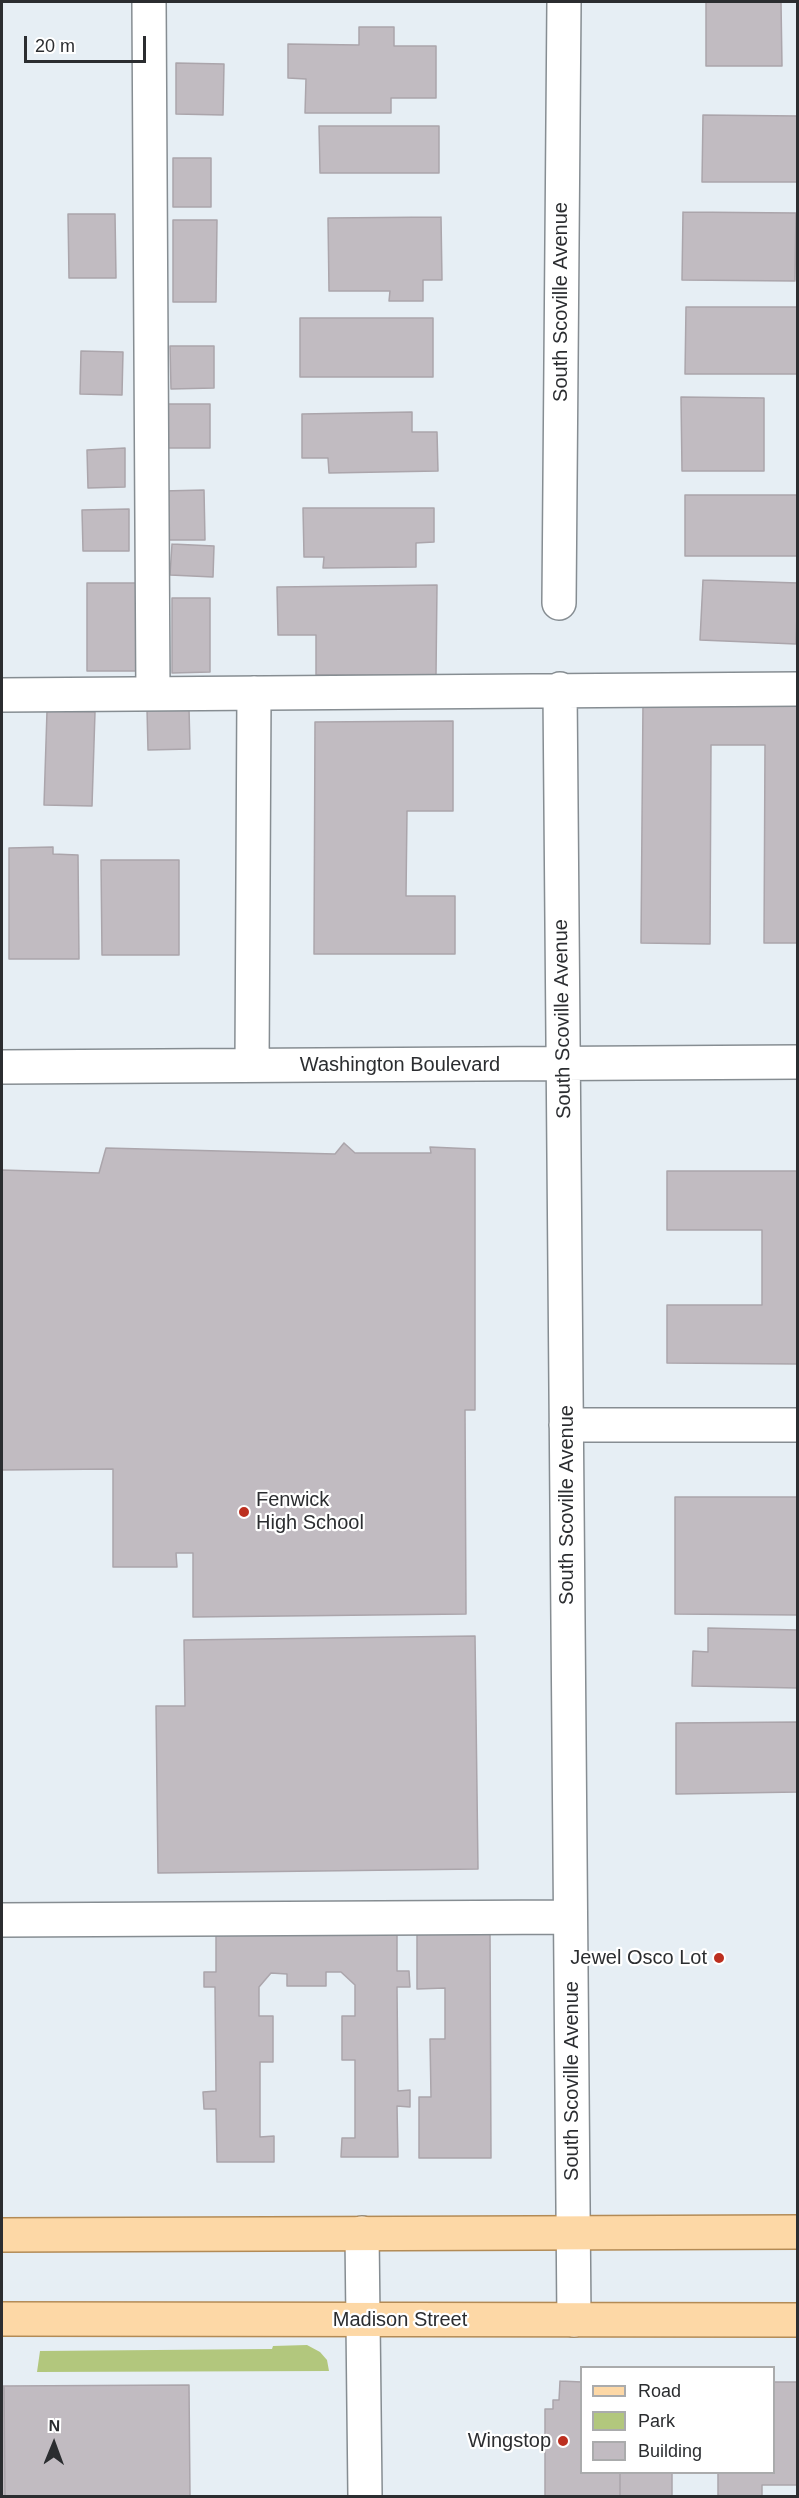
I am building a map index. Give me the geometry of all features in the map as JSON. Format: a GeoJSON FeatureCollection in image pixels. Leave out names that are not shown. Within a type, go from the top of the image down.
{"type":"FeatureCollection","features":[{"type":"Feature","properties":{"kind":"main road"},"geometry":{"type":"LineString","coordinates":[[2,2235],[798,2232]]}},
{"type":"Feature","properties":{"kind":"main road","name":"Madison Street"},"geometry":{"type":"LineString","coordinates":[[2,2319],[798,2320]]}},
{"type":"Feature","properties":{"kind":"street"},"geometry":{"type":"LineString","coordinates":[[149,2],[153,694]]}},
{"type":"Feature","properties":{"kind":"street","name":"South Scoville Avenue"},"geometry":{"type":"LineString","coordinates":[[559,603],[564,2]]}},
{"type":"Feature","properties":{"kind":"street","name":"South Scoville Avenue"},"geometry":{"type":"LineString","coordinates":[[560,689],[574,2320]]}},
{"type":"Feature","properties":{"kind":"street"},"geometry":{"type":"LineString","coordinates":[[2,694],[798,689]]}},
{"type":"Feature","properties":{"kind":"street"},"geometry":{"type":"LineString","coordinates":[[252,1065],[254,693]]}},
{"type":"Feature","properties":{"kind":"street","name":"Washington Boulevard"},"geometry":{"type":"LineString","coordinates":[[2,1067],[798,1062]]}},
{"type":"Feature","properties":{"kind":"street"},"geometry":{"type":"LineString","coordinates":[[566,1425],[798,1425]]}},
{"type":"Feature","properties":{"kind":"street"},"geometry":{"type":"LineString","coordinates":[[2,1920],[570,1917]]}},
{"type":"Feature","properties":{"kind":"street"},"geometry":{"type":"LineString","coordinates":[[362,2234],[365,2496]]}},
{"type":"Feature","properties":{"kind":"green space"},"geometry":{"type":"Polygon","coordinates":[[[307,2345],[320,2352],[327,2360],[329,2371],[37,2372],[40,2351],[272,2349],[273,2346],[307,2345]]]}},
{"type":"Feature","properties":{"kind":"building"},"geometry":{"type":"Polygon","coordinates":[[[706,2],[781,2],[782,66],[706,66],[706,2]]]}},
{"type":"Feature","properties":{"kind":"building"},"geometry":{"type":"Polygon","coordinates":[[[359,27],[394,27],[394,46],[436,46],[436,98],[391,98],[391,113],[305,113],[306,79],[288,78],[288,44],[359,45],[359,27]]]}},
{"type":"Feature","properties":{"kind":"building"},"geometry":{"type":"Polygon","coordinates":[[[176,63],[224,64],[223,115],[176,114],[176,63]]]}},
{"type":"Feature","properties":{"kind":"building"},"geometry":{"type":"Polygon","coordinates":[[[703,115],[798,116],[798,182],[702,182],[703,115]]]}},
{"type":"Feature","properties":{"kind":"building"},"geometry":{"type":"Polygon","coordinates":[[[319,126],[439,126],[439,173],[320,173],[319,126]]]}},
{"type":"Feature","properties":{"kind":"building"},"geometry":{"type":"Polygon","coordinates":[[[173,158],[211,158],[211,207],[173,207],[173,158]]]}},
{"type":"Feature","properties":{"kind":"building"},"geometry":{"type":"Polygon","coordinates":[[[683,212],[796,213],[795,281],[682,280],[683,212]]]}},
{"type":"Feature","properties":{"kind":"building"},"geometry":{"type":"Polygon","coordinates":[[[68,214],[115,214],[116,278],[69,278],[68,214]]]}},
{"type":"Feature","properties":{"kind":"building"},"geometry":{"type":"Polygon","coordinates":[[[441,217],[442,280],[423,280],[423,301],[389,301],[390,291],[329,291],[328,218],[441,217]]]}},
{"type":"Feature","properties":{"kind":"building"},"geometry":{"type":"Polygon","coordinates":[[[173,220],[217,220],[216,302],[173,302],[173,220]]]}},
{"type":"Feature","properties":{"kind":"building"},"geometry":{"type":"Polygon","coordinates":[[[686,307],[798,307],[798,374],[685,374],[686,307]]]}},
{"type":"Feature","properties":{"kind":"building"},"geometry":{"type":"Polygon","coordinates":[[[300,318],[433,318],[433,377],[300,377],[300,318]]]}},
{"type":"Feature","properties":{"kind":"building"},"geometry":{"type":"Polygon","coordinates":[[[170,346],[214,346],[214,388],[171,389],[170,346]]]}},
{"type":"Feature","properties":{"kind":"building"},"geometry":{"type":"Polygon","coordinates":[[[81,351],[123,352],[122,395],[80,394],[81,351]]]}},
{"type":"Feature","properties":{"kind":"building"},"geometry":{"type":"Polygon","coordinates":[[[681,397],[764,398],[764,471],[682,471],[681,397]]]}},
{"type":"Feature","properties":{"kind":"building"},"geometry":{"type":"Polygon","coordinates":[[[168,404],[210,404],[210,448],[168,448],[168,404]]]}},
{"type":"Feature","properties":{"kind":"building"},"geometry":{"type":"Polygon","coordinates":[[[412,412],[412,432],[437,432],[438,471],[329,473],[328,458],[302,458],[302,414],[412,412]]]}},
{"type":"Feature","properties":{"kind":"building"},"geometry":{"type":"Polygon","coordinates":[[[125,448],[125,487],[88,488],[87,450],[125,448]]]}},
{"type":"Feature","properties":{"kind":"building"},"geometry":{"type":"Polygon","coordinates":[[[204,490],[205,540],[164,540],[163,491],[204,490]]]}},
{"type":"Feature","properties":{"kind":"building"},"geometry":{"type":"Polygon","coordinates":[[[685,495],[798,495],[798,556],[685,556],[685,495]]]}},
{"type":"Feature","properties":{"kind":"building"},"geometry":{"type":"Polygon","coordinates":[[[303,508],[434,508],[434,542],[416,543],[416,567],[323,568],[324,557],[304,557],[303,508]]]}},
{"type":"Feature","properties":{"kind":"building"},"geometry":{"type":"Polygon","coordinates":[[[129,509],[129,551],[83,551],[82,510],[129,509]]]}},
{"type":"Feature","properties":{"kind":"building"},"geometry":{"type":"Polygon","coordinates":[[[172,544],[214,546],[213,577],[170,575],[172,544]]]}},
{"type":"Feature","properties":{"kind":"building"},"geometry":{"type":"Polygon","coordinates":[[[703,580],[798,583],[796,644],[700,640],[703,580]]]}},
{"type":"Feature","properties":{"kind":"building"},"geometry":{"type":"Polygon","coordinates":[[[87,583],[136,583],[136,671],[87,671],[87,583]]]}},
{"type":"Feature","properties":{"kind":"building"},"geometry":{"type":"Polygon","coordinates":[[[437,585],[436,675],[316,675],[316,635],[278,635],[277,587],[437,585]]]}},
{"type":"Feature","properties":{"kind":"building"},"geometry":{"type":"Polygon","coordinates":[[[172,598],[210,598],[210,672],[172,673],[172,598]]]}},
{"type":"Feature","properties":{"kind":"building"},"geometry":{"type":"Polygon","coordinates":[[[643,701],[798,702],[798,943],[764,943],[765,745],[711,745],[710,944],[641,943],[643,701]]]}},
{"type":"Feature","properties":{"kind":"building"},"geometry":{"type":"Polygon","coordinates":[[[189,708],[190,749],[148,750],[147,709],[189,708]]]}},
{"type":"Feature","properties":{"kind":"building"},"geometry":{"type":"Polygon","coordinates":[[[47,711],[95,712],[92,806],[44,805],[47,711]]]}},
{"type":"Feature","properties":{"kind":"building"},"geometry":{"type":"Polygon","coordinates":[[[453,721],[453,811],[407,811],[406,896],[455,896],[455,954],[314,954],[315,722],[453,721]]]}},
{"type":"Feature","properties":{"kind":"building"},"geometry":{"type":"Polygon","coordinates":[[[53,847],[53,854],[78,855],[79,959],[9,959],[9,848],[53,847]]]}},
{"type":"Feature","properties":{"kind":"building"},"geometry":{"type":"Polygon","coordinates":[[[101,860],[179,860],[179,955],[102,955],[101,860]]]}},
{"type":"Feature","properties":{"kind":"building","name":"Fenwick High School"},"geometry":{"type":"Polygon","coordinates":[[[344,1143],[355,1153],[431,1153],[430,1147],[475,1149],[475,1410],[465,1410],[466,1614],[193,1617],[193,1553],[176,1553],[177,1567],[113,1567],[113,1469],[2,1470],[2,1170],[99,1173],[106,1148],[335,1154],[344,1143]]]}},
{"type":"Feature","properties":{"kind":"building"},"geometry":{"type":"Polygon","coordinates":[[[667,1171],[798,1171],[798,1364],[667,1363],[667,1305],[762,1305],[762,1230],[667,1230],[667,1171]]]}},
{"type":"Feature","properties":{"kind":"building"},"geometry":{"type":"Polygon","coordinates":[[[675,1497],[798,1497],[798,1615],[675,1614],[675,1497]]]}},
{"type":"Feature","properties":{"kind":"building"},"geometry":{"type":"Polygon","coordinates":[[[708,1628],[798,1630],[798,1688],[692,1686],[693,1651],[708,1652],[708,1628]]]}},
{"type":"Feature","properties":{"kind":"building"},"geometry":{"type":"Polygon","coordinates":[[[475,1636],[478,1869],[158,1873],[156,1706],[185,1706],[184,1640],[475,1636]]]}},
{"type":"Feature","properties":{"kind":"building"},"geometry":{"type":"Polygon","coordinates":[[[798,1722],[798,1792],[676,1794],[676,1723],[798,1722]]]}},
{"type":"Feature","properties":{"kind":"building"},"geometry":{"type":"Polygon","coordinates":[[[417,1930],[490,1930],[491,2158],[419,2158],[419,2097],[431,2097],[430,2039],[445,2039],[445,1988],[417,1989],[417,1930]]]}},
{"type":"Feature","properties":{"kind":"building"},"geometry":{"type":"Polygon","coordinates":[[[397,1933],[397,1971],[409,1971],[410,1987],[397,1987],[398,2091],[410,2090],[410,2107],[397,2106],[398,2157],[341,2157],[342,2138],[355,2138],[355,2060],[342,2060],[342,2016],[355,2016],[355,1985],[341,1972],[326,1972],[326,1986],[287,1986],[287,1974],[271,1973],[259,1987],[259,2016],[273,2016],[273,2062],[260,2062],[260,2137],[274,2136],[274,2162],[217,2162],[216,2109],[204,2109],[203,2092],[216,2091],[215,1987],[204,1987],[204,1972],[216,1972],[216,1934],[397,1933]]]}},
{"type":"Feature","properties":{"kind":"building","name":"Wingstop"},"geometry":{"type":"Polygon","coordinates":[[[560,2381],[580,2382],[580,2474],[620,2474],[620,2496],[545,2496],[545,2409],[553,2409],[553,2400],[559,2400],[560,2381]]]}},
{"type":"Feature","properties":{"kind":"building"},"geometry":{"type":"Polygon","coordinates":[[[775,2382],[798,2382],[798,2485],[762,2485],[762,2496],[718,2496],[718,2474],[775,2474],[775,2382]]]}},
{"type":"Feature","properties":{"kind":"building"},"geometry":{"type":"Polygon","coordinates":[[[189,2385],[190,2496],[5,2496],[4,2386],[189,2385]]]}},
{"type":"Feature","properties":{"kind":"building"},"geometry":{"type":"Polygon","coordinates":[[[2,2386],[4,2386],[5,2496],[2,2496],[2,2386]]]}},
{"type":"Feature","properties":{"kind":"building"},"geometry":{"type":"Polygon","coordinates":[[[620,2474],[672,2474],[672,2496],[620,2496],[620,2474]]]}},
{"type":"Feature","properties":{"kind":"place","name":"Fenwick High School"},"geometry":{"type":"Point","coordinates":[244,1512]}},
{"type":"Feature","properties":{"kind":"place","name":"Jewel Osco Lot"},"geometry":{"type":"Point","coordinates":[719,1958]}},
{"type":"Feature","properties":{"kind":"place","name":"Wingstop"},"geometry":{"type":"Point","coordinates":[563,2441]}}]}
